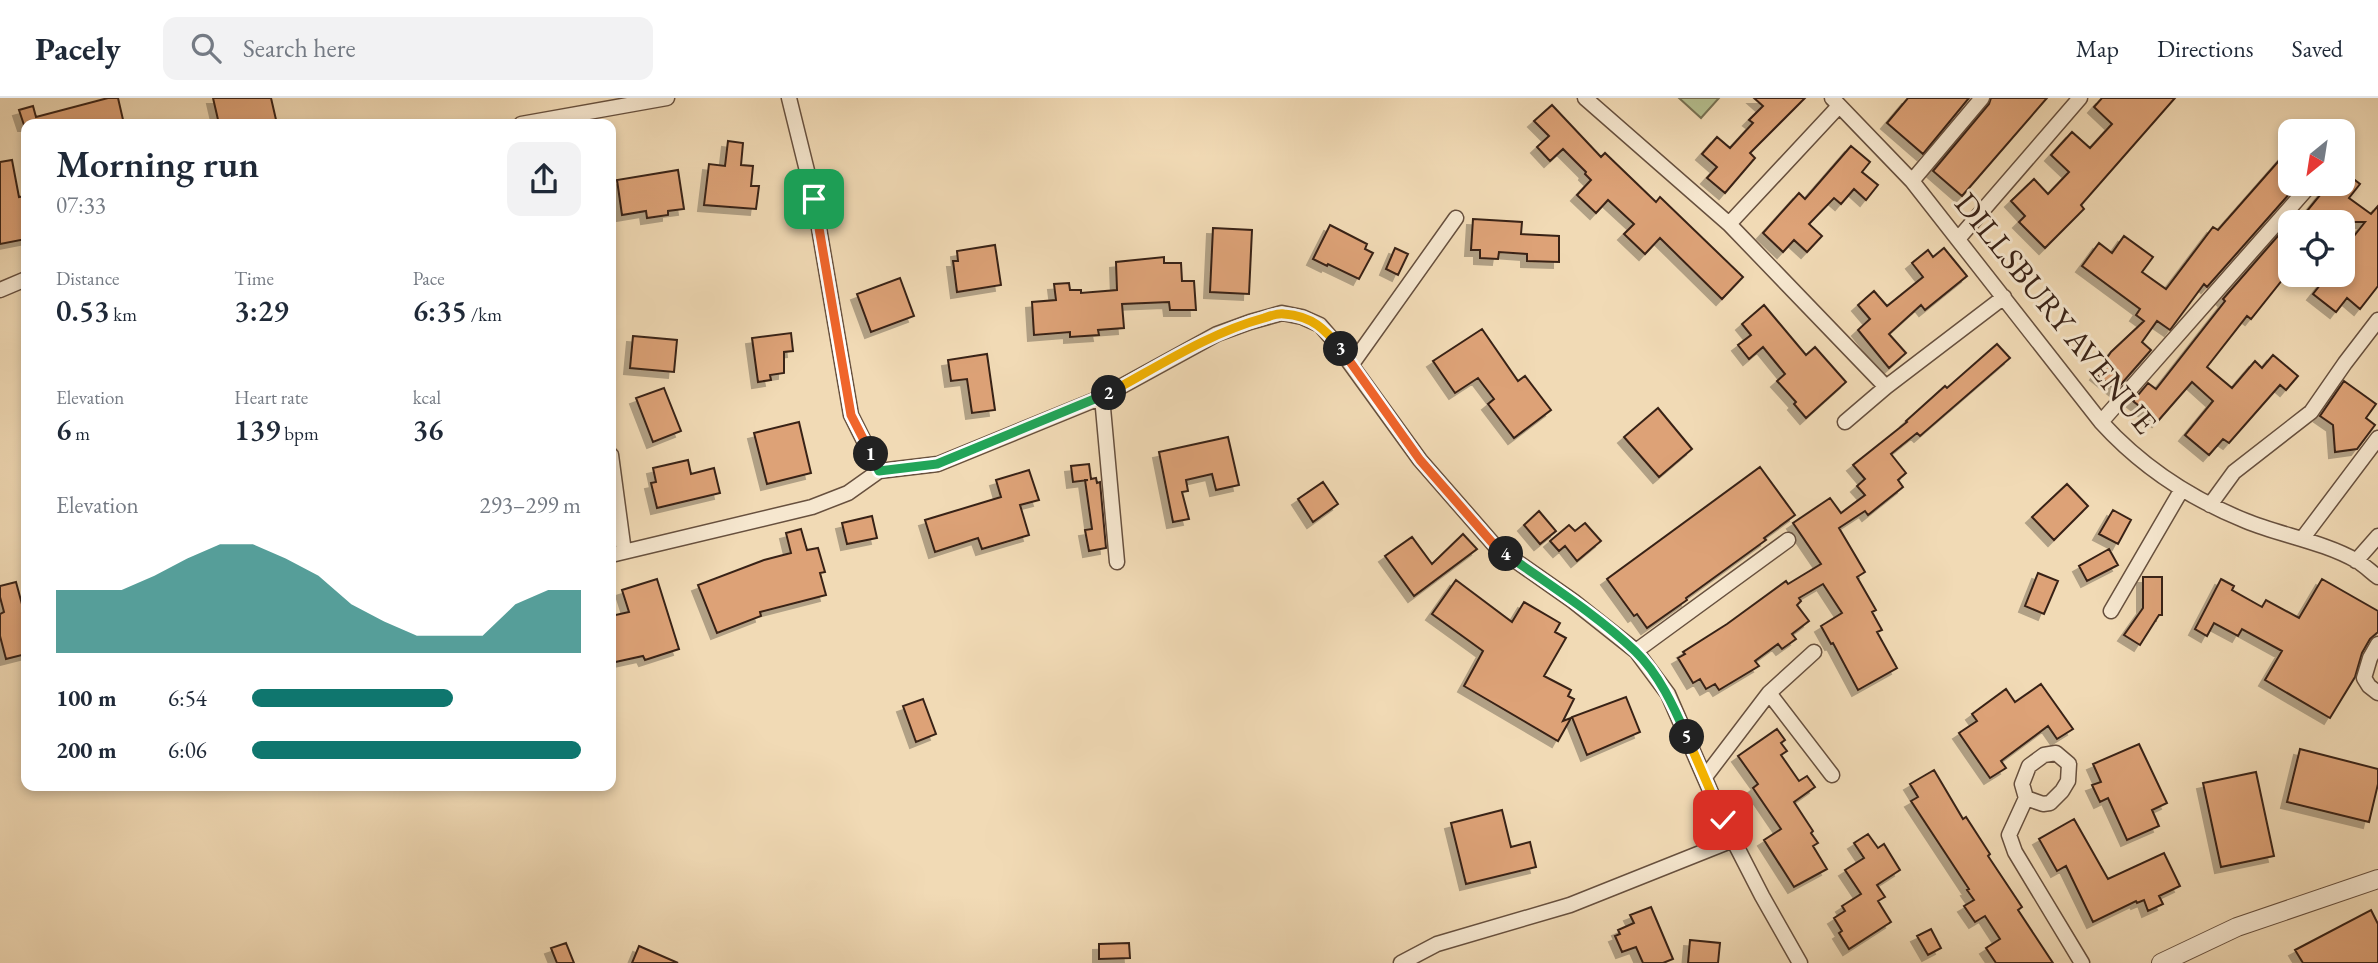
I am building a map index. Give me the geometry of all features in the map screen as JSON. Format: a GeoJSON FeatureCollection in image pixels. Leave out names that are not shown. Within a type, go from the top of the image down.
{"type":"FeatureCollection","features":[{"type":"Feature","properties":{"kind":"street"},"geometry":{"type":"LineString","coordinates":[[549,119],[667,98]]}},
{"type":"Feature","properties":{"kind":"street"},"geometry":{"type":"LineString","coordinates":[[789,98],[814,199],[851,415],[879,471]]}},
{"type":"Feature","properties":{"kind":"street"},"geometry":{"type":"LineString","coordinates":[[1585,98],[1729,224],[1886,387]]}},
{"type":"Feature","properties":{"kind":"street"},"geometry":{"type":"LineString","coordinates":[[1912,181],[1982,98]]}},
{"type":"Feature","properties":{"kind":"street"},"geometry":{"type":"LineString","coordinates":[[1958,239],[2080,98]]}},
{"type":"Feature","properties":{"kind":"street"},"geometry":{"type":"LineString","coordinates":[[1729,224],[1836,102]]}},
{"type":"Feature","properties":{"kind":"street","name":"DILLSBURY AVENUE"},"geometry":{"type":"LineString","coordinates":[[1836,102],[1912,181],[2101,422],[2123,446],[2160,475],[2210,505],[2247,522],[2302,539],[2356,561],[2378,577]]}},
{"type":"Feature","properties":{"kind":"street"},"geometry":{"type":"LineString","coordinates":[[2101,422],[2300,196]]}},
{"type":"Feature","properties":{"kind":"street"},"geometry":{"type":"LineString","coordinates":[[1352,364],[1456,218]]}},
{"type":"Feature","properties":{"kind":"street"},"geometry":{"type":"LineString","coordinates":[[0,290],[21,281]]}},
{"type":"Feature","properties":{"kind":"street"},"geometry":{"type":"LineString","coordinates":[[1845,422],[1886,387],[2004,297]]}},
{"type":"Feature","properties":{"kind":"street"},"geometry":{"type":"LineString","coordinates":[[617,553],[812,507],[848,493],[879,471],[937,464],[1102,397],[1217,334],[1282,313],[1302,317],[1320,325],[1352,364],[1420,460],[1496,547],[1573,601],[1636,652],[1668,694],[1733,840],[1800,963]]}},
{"type":"Feature","properties":{"kind":"street"},"geometry":{"type":"LineString","coordinates":[[2210,505],[2234,472],[2311,412],[2378,320]]}},
{"type":"Feature","properties":{"kind":"street"},"geometry":{"type":"LineString","coordinates":[[1102,397],[1117,562]]}},
{"type":"Feature","properties":{"kind":"street"},"geometry":{"type":"LineString","coordinates":[[2302,539],[2378,438]]}},
{"type":"Feature","properties":{"kind":"street"},"geometry":{"type":"LineString","coordinates":[[2111,611],[2182,489]]}},
{"type":"Feature","properties":{"kind":"street"},"geometry":{"type":"LineString","coordinates":[[2356,561],[2378,536]]}},
{"type":"Feature","properties":{"kind":"street"},"geometry":{"type":"LineString","coordinates":[[1636,652],[1788,540]]}},
{"type":"Feature","properties":{"kind":"street"},"geometry":{"type":"LineString","coordinates":[[2378,645],[2370,658],[2364,678],[2378,693]]}},
{"type":"Feature","properties":{"kind":"street"},"geometry":{"type":"LineString","coordinates":[[1705,777],[1769,693],[1814,652]]}},
{"type":"Feature","properties":{"kind":"street"},"geometry":{"type":"LineString","coordinates":[[1769,693],[1832,775]]}},
{"type":"Feature","properties":{"kind":"street"},"geometry":{"type":"LineString","coordinates":[[2026,798],[2009,835],[2012,844],[2082,963]]}},
{"type":"Feature","properties":{"kind":"street"},"geometry":{"type":"LineString","coordinates":[[1401,963],[1437,944],[1570,905],[1733,840]]}},
{"type":"Feature","properties":{"kind":"street"},"geometry":{"type":"LineString","coordinates":[[2161,963],[2237,926],[2378,879]]}},
{"type":"Feature","properties":{"kind":"green space"},"geometry":{"type":"Polygon","coordinates":[[[1679,98],[1719,98],[1701,118],[1679,98]]]}},
{"type":"Feature","properties":{"kind":"building"},"geometry":{"type":"Polygon","coordinates":[[[108,98],[118,98],[123,119],[22,119],[19,110],[33,106],[36,117],[108,98]]]}},
{"type":"Feature","properties":{"kind":"building"},"geometry":{"type":"Polygon","coordinates":[[[213,98],[271,98],[276,119],[218,119],[213,98]]]}},
{"type":"Feature","properties":{"kind":"building"},"geometry":{"type":"Polygon","coordinates":[[[1754,98],[1805,98],[1750,153],[1755,158],[1725,193],[1707,178],[1717,167],[1702,154],[1717,137],[1730,148],[1753,123],[1749,120],[1763,106],[1754,98]]]}},
{"type":"Feature","properties":{"kind":"building"},"geometry":{"type":"Polygon","coordinates":[[[1908,98],[1969,98],[1923,154],[1887,123],[1908,98]]]}},
{"type":"Feature","properties":{"kind":"building"},"geometry":{"type":"Polygon","coordinates":[[[1991,98],[2047,98],[1962,196],[1933,171],[1989,104],[1991,98]]]}},
{"type":"Feature","properties":{"kind":"building"},"geometry":{"type":"Polygon","coordinates":[[[2102,98],[2175,98],[2081,205],[2084,209],[2045,248],[2019,222],[2025,216],[2011,201],[2034,179],[2048,194],[2069,172],[2051,155],[2072,132],[2090,148],[2112,124],[2094,107],[2102,98]]]}},
{"type":"Feature","properties":{"kind":"building"},"geometry":{"type":"Polygon","coordinates":[[[1552,105],[1601,157],[1605,153],[1656,202],[1660,197],[1743,277],[1722,299],[1660,238],[1645,254],[1624,234],[1634,224],[1608,200],[1596,213],[1577,195],[1591,180],[1586,172],[1563,149],[1550,161],[1537,147],[1549,136],[1534,121],[1552,105]]]}},
{"type":"Feature","properties":{"kind":"building"},"geometry":{"type":"Polygon","coordinates":[[[728,141],[743,143],[741,165],[753,166],[751,186],[759,186],[756,209],[704,205],[709,164],[725,166],[728,141]]]}},
{"type":"Feature","properties":{"kind":"building"},"geometry":{"type":"Polygon","coordinates":[[[1851,146],[1870,162],[1862,172],[1878,185],[1866,200],[1854,189],[1841,204],[1834,198],[1809,224],[1822,236],[1807,252],[1794,240],[1783,252],[1763,233],[1799,193],[1805,199],[1851,146]]]}},
{"type":"Feature","properties":{"kind":"building"},"geometry":{"type":"Polygon","coordinates":[[[12,160],[21,197],[21,240],[0,244],[0,162],[12,160]]]}},
{"type":"Feature","properties":{"kind":"building"},"geometry":{"type":"Polygon","coordinates":[[[2278,162],[2278,196],[2287,196],[2207,287],[2204,284],[2170,330],[2157,321],[2142,342],[2151,350],[2116,390],[2096,374],[2111,352],[2144,321],[2136,315],[2140,309],[2082,266],[2099,243],[2112,253],[2124,236],[2153,257],[2142,272],[2166,289],[2213,227],[2218,230],[2278,162]]]}},
{"type":"Feature","properties":{"kind":"building"},"geometry":{"type":"Polygon","coordinates":[[[678,170],[684,209],[647,218],[646,211],[622,215],[617,180],[678,170]]]}},
{"type":"Feature","properties":{"kind":"building"},"geometry":{"type":"Polygon","coordinates":[[[2319,196],[2351,196],[2349,198],[2371,214],[2378,206],[2378,286],[2360,309],[2347,298],[2336,312],[2313,294],[2319,287],[2355,287],[2355,235],[2365,222],[2355,222],[2355,210],[2308,210],[2319,196]]]}},
{"type":"Feature","properties":{"kind":"building"},"geometry":{"type":"Polygon","coordinates":[[[1473,219],[1522,222],[1521,234],[1559,236],[1559,262],[1527,261],[1527,254],[1499,252],[1498,259],[1480,258],[1480,250],[1471,250],[1473,219]]]}},
{"type":"Feature","properties":{"kind":"building"},"geometry":{"type":"Polygon","coordinates":[[[1330,225],[1367,244],[1365,249],[1373,253],[1359,279],[1313,259],[1330,225]]]}},
{"type":"Feature","properties":{"kind":"building"},"geometry":{"type":"Polygon","coordinates":[[[1213,228],[1252,230],[1249,294],[1210,292],[1213,228]]]}},
{"type":"Feature","properties":{"kind":"building"},"geometry":{"type":"Polygon","coordinates":[[[2278,236],[2278,285],[2251,319],[2247,316],[2207,367],[2232,388],[2255,361],[2262,368],[2273,355],[2298,376],[2286,390],[2280,385],[2229,443],[2223,439],[2209,455],[2185,435],[2213,401],[2192,382],[2158,421],[2133,401],[2148,383],[2156,389],[2225,301],[2223,299],[2278,236]]]}},
{"type":"Feature","properties":{"kind":"building"},"geometry":{"type":"Polygon","coordinates":[[[995,245],[1001,285],[957,292],[953,261],[958,261],[957,251],[995,245]]]}},
{"type":"Feature","properties":{"kind":"building"},"geometry":{"type":"Polygon","coordinates":[[[1395,248],[1408,254],[1398,275],[1386,269],[1395,248]]]}},
{"type":"Feature","properties":{"kind":"building"},"geometry":{"type":"Polygon","coordinates":[[[1944,248],[1967,276],[1925,310],[1921,305],[1889,334],[1906,353],[1889,368],[1858,330],[1870,319],[1858,305],[1874,291],[1887,306],[1923,277],[1912,263],[1928,250],[1933,257],[1944,248]]]}},
{"type":"Feature","properties":{"kind":"building"},"geometry":{"type":"Polygon","coordinates":[[[1164,257],[1164,263],[1181,263],[1182,281],[1194,281],[1196,310],[1170,310],[1169,302],[1122,304],[1124,328],[1098,330],[1099,335],[1070,337],[1070,332],[1034,335],[1032,302],[1056,300],[1054,284],[1069,283],[1070,290],[1081,290],[1081,293],[1117,290],[1116,262],[1164,257]]]}},
{"type":"Feature","properties":{"kind":"building"},"geometry":{"type":"Polygon","coordinates":[[[900,278],[914,316],[871,332],[857,294],[900,278]]]}},
{"type":"Feature","properties":{"kind":"building"},"geometry":{"type":"Polygon","coordinates":[[[1764,305],[1806,355],[1815,347],[1846,382],[1806,418],[1777,381],[1785,374],[1763,347],[1749,359],[1738,345],[1751,335],[1742,324],[1764,305]]]}},
{"type":"Feature","properties":{"kind":"building"},"geometry":{"type":"Polygon","coordinates":[[[1482,329],[1518,381],[1525,376],[1551,410],[1514,438],[1488,404],[1494,399],[1478,378],[1455,393],[1433,361],[1482,329]]]}},
{"type":"Feature","properties":{"kind":"building"},"geometry":{"type":"Polygon","coordinates":[[[791,333],[793,351],[784,352],[784,373],[770,375],[771,380],[758,382],[752,338],[791,333]]]}},
{"type":"Feature","properties":{"kind":"building"},"geometry":{"type":"Polygon","coordinates":[[[633,336],[677,340],[674,372],[630,368],[633,336]]]}},
{"type":"Feature","properties":{"kind":"building"},"geometry":{"type":"Polygon","coordinates":[[[1997,344],[2010,358],[1920,436],[1917,433],[1891,454],[1906,473],[1898,480],[1903,487],[1868,515],[1865,511],[1839,528],[1865,572],[1857,577],[1876,610],[1872,612],[1882,630],[1877,632],[1897,668],[1858,690],[1821,626],[1842,613],[1823,584],[1799,598],[1801,601],[1797,605],[1809,621],[1792,634],[1796,639],[1782,649],[1778,644],[1755,661],[1759,666],[1719,690],[1715,684],[1706,689],[1700,679],[1693,683],[1678,658],[1685,654],[1683,652],[1786,581],[1788,584],[1821,564],[1793,523],[1830,498],[1841,513],[1865,495],[1857,486],[1865,479],[1853,465],[1997,344]]]}},
{"type":"Feature","properties":{"kind":"building"},"geometry":{"type":"Polygon","coordinates":[[[987,354],[995,410],[972,413],[967,379],[951,381],[948,360],[987,354]]]}},
{"type":"Feature","properties":{"kind":"building"},"geometry":{"type":"Polygon","coordinates":[[[2344,381],[2376,404],[2366,418],[2375,425],[2357,449],[2335,452],[2333,425],[2320,416],[2344,381]]]}},
{"type":"Feature","properties":{"kind":"building"},"geometry":{"type":"Polygon","coordinates":[[[664,388],[681,431],[653,442],[636,398],[664,388]]]}},
{"type":"Feature","properties":{"kind":"building"},"geometry":{"type":"Polygon","coordinates":[[[1658,408],[1692,449],[1659,477],[1624,437],[1658,408]]]}},
{"type":"Feature","properties":{"kind":"building"},"geometry":{"type":"Polygon","coordinates":[[[799,422],[811,473],[767,484],[754,433],[799,422]]]}},
{"type":"Feature","properties":{"kind":"building"},"geometry":{"type":"Polygon","coordinates":[[[1228,437],[1239,485],[1216,490],[1212,474],[1186,480],[1188,491],[1182,492],[1189,519],[1173,522],[1159,452],[1228,437]]]}},
{"type":"Feature","properties":{"kind":"building"},"geometry":{"type":"Polygon","coordinates":[[[688,460],[691,474],[714,468],[720,493],[657,508],[651,483],[656,482],[653,468],[688,460]]]}},
{"type":"Feature","properties":{"kind":"building"},"geometry":{"type":"Polygon","coordinates":[[[1089,464],[1091,479],[1096,478],[1097,483],[1100,482],[1106,548],[1089,551],[1085,530],[1092,529],[1085,480],[1073,482],[1071,466],[1089,464]]]}},
{"type":"Feature","properties":{"kind":"building"},"geometry":{"type":"Polygon","coordinates":[[[1760,467],[1795,515],[1764,538],[1766,540],[1647,628],[1637,614],[1634,616],[1607,579],[1760,467]]]}},
{"type":"Feature","properties":{"kind":"building"},"geometry":{"type":"Polygon","coordinates":[[[1029,470],[1039,500],[1020,505],[1029,535],[982,549],[978,538],[935,552],[925,520],[1001,497],[996,480],[1029,470]]]}},
{"type":"Feature","properties":{"kind":"building"},"geometry":{"type":"Polygon","coordinates":[[[1323,482],[1338,504],[1313,522],[1298,499],[1323,482]]]}},
{"type":"Feature","properties":{"kind":"building"},"geometry":{"type":"Polygon","coordinates":[[[2067,484],[2088,506],[2054,540],[2032,517],[2067,484]]]}},
{"type":"Feature","properties":{"kind":"building"},"geometry":{"type":"Polygon","coordinates":[[[2113,510],[2131,520],[2118,544],[2099,534],[2113,510]]]}},
{"type":"Feature","properties":{"kind":"building"},"geometry":{"type":"Polygon","coordinates":[[[1539,511],[1556,531],[1540,544],[1524,525],[1539,511]]]}},
{"type":"Feature","properties":{"kind":"building"},"geometry":{"type":"Polygon","coordinates":[[[872,516],[877,538],[847,544],[842,523],[872,516]]]}},
{"type":"Feature","properties":{"kind":"building"},"geometry":{"type":"Polygon","coordinates":[[[1585,523],[1601,541],[1577,561],[1565,546],[1559,551],[1550,541],[1569,525],[1575,531],[1585,523]]]}},
{"type":"Feature","properties":{"kind":"building"},"geometry":{"type":"Polygon","coordinates":[[[801,529],[807,550],[818,548],[825,572],[820,573],[826,595],[760,612],[761,616],[717,633],[698,585],[764,560],[791,553],[786,533],[801,529]]]}},
{"type":"Feature","properties":{"kind":"building"},"geometry":{"type":"Polygon","coordinates":[[[1463,534],[1477,549],[1414,596],[1385,556],[1412,537],[1432,564],[1463,534]]]}},
{"type":"Feature","properties":{"kind":"building"},"geometry":{"type":"Polygon","coordinates":[[[2109,549],[2118,565],[2087,581],[2079,566],[2109,549]]]}},
{"type":"Feature","properties":{"kind":"building"},"geometry":{"type":"Polygon","coordinates":[[[2038,573],[2058,581],[2044,614],[2025,606],[2038,573]]]}},
{"type":"Feature","properties":{"kind":"building"},"geometry":{"type":"Polygon","coordinates":[[[2143,577],[2162,577],[2162,615],[2159,615],[2140,645],[2124,635],[2143,608],[2143,577]]]}},
{"type":"Feature","properties":{"kind":"building"},"geometry":{"type":"Polygon","coordinates":[[[657,579],[679,649],[645,660],[643,656],[616,662],[616,615],[629,612],[622,590],[657,579]]]}},
{"type":"Feature","properties":{"kind":"building"},"geometry":{"type":"Polygon","coordinates":[[[2221,579],[2234,586],[2232,590],[2262,607],[2266,600],[2299,618],[2322,579],[2378,611],[2378,632],[2370,639],[2362,653],[2355,677],[2330,718],[2265,680],[2282,651],[2242,629],[2238,636],[2214,623],[2207,636],[2195,629],[2221,579]]]}},
{"type":"Feature","properties":{"kind":"building"},"geometry":{"type":"Polygon","coordinates":[[[1456,580],[1512,622],[1524,602],[1560,623],[1555,632],[1566,638],[1544,676],[1571,690],[1568,696],[1574,699],[1563,721],[1571,718],[1558,741],[1464,686],[1483,651],[1432,614],[1456,580]]]}},
{"type":"Feature","properties":{"kind":"building"},"geometry":{"type":"Polygon","coordinates":[[[16,582],[21,601],[21,655],[6,659],[0,636],[0,614],[4,612],[0,586],[16,582]]]}},
{"type":"Feature","properties":{"kind":"building"},"geometry":{"type":"Polygon","coordinates":[[[2041,684],[2073,729],[2057,739],[2048,726],[2001,761],[2006,768],[1990,778],[1959,733],[1977,721],[1972,714],[2006,689],[2015,702],[2041,684]]]}},
{"type":"Feature","properties":{"kind":"building"},"geometry":{"type":"Polygon","coordinates":[[[1626,697],[1640,732],[1587,755],[1572,717],[1626,697]]]}},
{"type":"Feature","properties":{"kind":"building"},"geometry":{"type":"Polygon","coordinates":[[[923,699],[936,734],[916,742],[903,706],[923,699]]]}},
{"type":"Feature","properties":{"kind":"building"},"geometry":{"type":"Polygon","coordinates":[[[1777,729],[1785,740],[1781,743],[1787,751],[1781,755],[1799,781],[1807,776],[1815,787],[1794,802],[1813,831],[1811,833],[1818,843],[1813,846],[1827,869],[1794,887],[1764,840],[1781,829],[1753,788],[1758,784],[1738,756],[1777,729]]]}},
{"type":"Feature","properties":{"kind":"building"},"geometry":{"type":"Polygon","coordinates":[[[2139,744],[2167,803],[2152,810],[2159,826],[2127,840],[2108,798],[2100,802],[2092,785],[2101,782],[2093,764],[2139,744]]]}},
{"type":"Feature","properties":{"kind":"building"},"geometry":{"type":"Polygon","coordinates":[[[2300,749],[2378,769],[2378,784],[2369,822],[2287,802],[2300,749]]]}},
{"type":"Feature","properties":{"kind":"building"},"geometry":{"type":"Polygon","coordinates":[[[1934,770],[1963,819],[1966,817],[1990,854],[1988,856],[2022,907],[2018,910],[2053,963],[1996,963],[1986,948],[2000,939],[1985,916],[1975,922],[1964,906],[1974,900],[1967,890],[1969,889],[1911,801],[1918,797],[1910,784],[1934,770]]]}},
{"type":"Feature","properties":{"kind":"building"},"geometry":{"type":"Polygon","coordinates":[[[2256,772],[2274,856],[2221,867],[2203,783],[2256,772]]]}},
{"type":"Feature","properties":{"kind":"building"},"geometry":{"type":"Polygon","coordinates":[[[1502,810],[1511,847],[1530,842],[1536,867],[1466,884],[1451,823],[1502,810]]]}},
{"type":"Feature","properties":{"kind":"building"},"geometry":{"type":"Polygon","coordinates":[[[2074,819],[2108,879],[2164,853],[2180,886],[2159,896],[2163,904],[2148,911],[2144,900],[2137,903],[2136,901],[2093,922],[2066,866],[2057,871],[2039,839],[2074,819]]]}},
{"type":"Feature","properties":{"kind":"building"},"geometry":{"type":"Polygon","coordinates":[[[1868,834],[1878,848],[1884,844],[1900,870],[1877,885],[1885,897],[1878,901],[1891,922],[1849,949],[1834,918],[1845,911],[1842,906],[1861,894],[1845,870],[1864,858],[1854,843],[1868,834]]]}},
{"type":"Feature","properties":{"kind":"building"},"geometry":{"type":"Polygon","coordinates":[[[1651,907],[1673,959],[1663,963],[1643,963],[1636,947],[1622,952],[1615,936],[1620,934],[1618,930],[1634,923],[1630,915],[1651,907]]]}},
{"type":"Feature","properties":{"kind":"building"},"geometry":{"type":"Polygon","coordinates":[[[2371,910],[2378,924],[2378,963],[2303,963],[2295,950],[2371,910]]]}},
{"type":"Feature","properties":{"kind":"building"},"geometry":{"type":"Polygon","coordinates":[[[1931,929],[1941,948],[1928,955],[1917,936],[1931,929]]]}},
{"type":"Feature","properties":{"kind":"building"},"geometry":{"type":"Polygon","coordinates":[[[1690,940],[1720,943],[1718,963],[1688,963],[1690,940]]]}},
{"type":"Feature","properties":{"kind":"building"},"geometry":{"type":"Polygon","coordinates":[[[566,943],[574,963],[557,963],[551,948],[566,943]]]}},
{"type":"Feature","properties":{"kind":"building"},"geometry":{"type":"Polygon","coordinates":[[[1129,943],[1130,958],[1099,959],[1099,944],[1129,943]]]}},
{"type":"Feature","properties":{"kind":"building"},"geometry":{"type":"Polygon","coordinates":[[[639,946],[678,963],[632,963],[639,946]]]}},
{"type":"Feature","properties":{"kind":"route"},"geometry":{"type":"LineString","coordinates":[[814,199],[851,415],[879,471],[937,464],[1102,397],[1217,334],[1282,313],[1302,317],[1320,325],[1333,340],[1420,460],[1496,547],[1573,601],[1636,652],[1668,694],[1723,820]]}}]}
